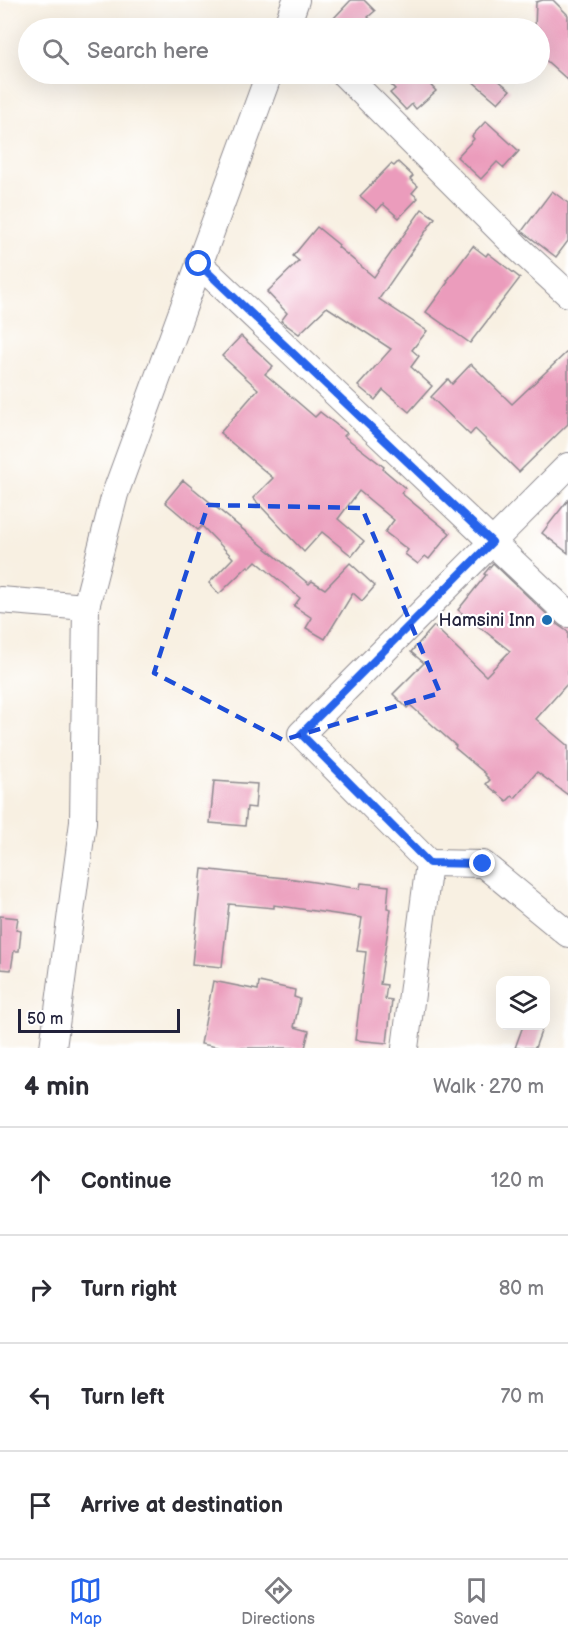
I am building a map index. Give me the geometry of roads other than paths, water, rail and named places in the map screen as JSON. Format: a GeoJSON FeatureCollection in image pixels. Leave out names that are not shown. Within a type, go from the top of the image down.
{"type":"FeatureCollection","features":[{"type":"Feature","properties":{"kind":"street"},"geometry":{"type":"LineString","coordinates":[[290,18],[296,0]]}},
{"type":"Feature","properties":{"kind":"street"},"geometry":{"type":"LineString","coordinates":[[53,1048],[83,822],[86,607],[115,494],[265,84]]}},
{"type":"Feature","properties":{"kind":"street"},"geometry":{"type":"LineString","coordinates":[[354,84],[568,294]]}},
{"type":"Feature","properties":{"kind":"street"},"geometry":{"type":"LineString","coordinates":[[199,264],[568,614]]}},
{"type":"Feature","properties":{"kind":"street"},"geometry":{"type":"LineString","coordinates":[[568,466],[301,734],[429,863],[483,864],[568,934]]}},
{"type":"Feature","properties":{"kind":"street"},"geometry":{"type":"LineString","coordinates":[[0,600],[86,607]]}},
{"type":"Feature","properties":{"kind":"street"},"geometry":{"type":"LineString","coordinates":[[405,1048],[429,863]]}},
{"type":"Feature","properties":{"kind":"place","name":"Hamsini Inn"},"geometry":{"type":"Point","coordinates":[547,620]}}]}
